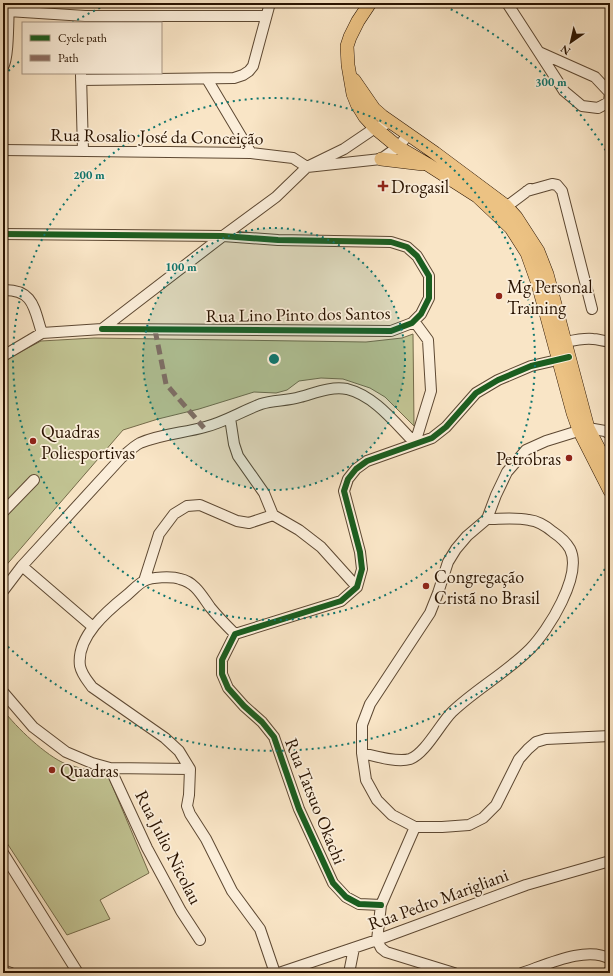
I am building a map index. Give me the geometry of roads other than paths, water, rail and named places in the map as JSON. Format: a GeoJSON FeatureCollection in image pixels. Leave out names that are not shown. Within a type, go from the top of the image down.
{"type":"FeatureCollection","features":[{"type":"Feature","properties":{"kind":"main road"},"geometry":{"type":"LineString","coordinates":[[370,3],[358,21],[347,46],[349,71],[353,94],[357,104],[365,117],[375,128],[398,147],[477,196],[516,217],[538,251],[547,274],[566,342],[564,380],[573,413],[584,429],[608,474],[610,491]]}},
{"type":"Feature","properties":{"kind":"main road"},"geometry":{"type":"LineString","coordinates":[[349,71],[374,109],[502,210],[511,228],[527,253],[564,358]]}},
{"type":"Feature","properties":{"kind":"main road"},"geometry":{"type":"LineString","coordinates":[[381,159],[427,164]]}},
{"type":"Feature","properties":{"kind":"street"},"geometry":{"type":"LineString","coordinates":[[83,151],[81,76],[207,79],[234,78],[243,75],[253,66],[270,3]]}},
{"type":"Feature","properties":{"kind":"street"},"geometry":{"type":"LineString","coordinates":[[507,3],[564,91],[582,106],[598,108],[609,102],[610,93],[595,77],[539,52]]}},
{"type":"Feature","properties":{"kind":"street"},"geometry":{"type":"LineString","coordinates":[[3,67],[5,64],[9,7],[84,19],[266,16]]}},
{"type":"Feature","properties":{"kind":"street"},"geometry":{"type":"LineString","coordinates":[[207,79],[251,153]]}},
{"type":"Feature","properties":{"kind":"street"},"geometry":{"type":"LineString","coordinates":[[102,330],[223,236],[276,197],[307,166],[344,149],[375,128],[391,122]]}},
{"type":"Feature","properties":{"kind":"street"},"geometry":{"type":"LineString","coordinates":[[307,166],[381,159],[398,147],[408,135]]}},
{"type":"Feature","properties":{"kind":"street","name":"Rua Rosalio José da Conceição"},"geometry":{"type":"LineString","coordinates":[[3,150],[251,153],[294,158],[307,166]]}},
{"type":"Feature","properties":{"kind":"street"},"geometry":{"type":"LineString","coordinates":[[502,210],[529,190],[552,184],[557,185],[562,191],[592,309]]}},
{"type":"Feature","properties":{"kind":"street","name":"Rua Lino Pinto dos Santos"},"geometry":{"type":"LineString","coordinates":[[3,234],[223,236],[278,240],[391,242],[407,247],[417,256],[429,276],[429,298],[421,314],[412,323],[391,331],[102,330],[42,333]]}},
{"type":"Feature","properties":{"kind":"street"},"geometry":{"type":"LineString","coordinates":[[3,290],[13,289],[23,293],[30,300],[42,333],[3,356]]}},
{"type":"Feature","properties":{"kind":"street"},"geometry":{"type":"LineString","coordinates":[[414,321],[428,340],[431,391],[415,443]]}},
{"type":"Feature","properties":{"kind":"street"},"geometry":{"type":"LineString","coordinates":[[566,342],[582,339],[610,341]]}},
{"type":"Feature","properties":{"kind":"street"},"geometry":{"type":"LineString","coordinates":[[274,973],[260,929],[232,891],[206,839],[190,814],[187,806],[190,770],[179,751],[165,738],[92,687],[83,676],[80,666],[81,652],[87,636],[93,627],[113,607],[144,581],[162,578],[180,578],[189,582],[235,634],[341,601],[357,586],[362,569],[360,552],[344,491],[348,479],[356,469],[367,461],[432,438],[446,427],[476,393],[498,380],[531,366],[564,358]]}},
{"type":"Feature","properties":{"kind":"street"},"geometry":{"type":"LineString","coordinates":[[5,588],[22,566],[121,458],[140,444],[175,432],[204,428],[262,404],[299,398],[332,388],[346,389],[363,396],[379,407],[415,443]]}},
{"type":"Feature","properties":{"kind":"street"},"geometry":{"type":"LineString","coordinates":[[230,418],[234,444],[238,456],[264,493],[273,515],[299,530],[321,548],[357,586]]}},
{"type":"Feature","properties":{"kind":"street"},"geometry":{"type":"LineString","coordinates":[[610,434],[604,431],[584,429],[546,441],[526,450],[508,472],[496,495],[487,519],[467,536],[456,549],[448,562],[430,612],[370,704],[362,725],[362,753],[366,780],[377,800],[392,815],[415,827],[442,828],[468,825],[483,818],[496,805],[519,759],[536,742],[546,739],[610,736]]}},
{"type":"Feature","properties":{"kind":"street"},"geometry":{"type":"LineString","coordinates":[[3,512],[34,480]]}},
{"type":"Feature","properties":{"kind":"street"},"geometry":{"type":"LineString","coordinates":[[144,581],[159,534],[174,514],[187,506],[200,505],[238,521],[249,523],[273,515]]}},
{"type":"Feature","properties":{"kind":"street"},"geometry":{"type":"LineString","coordinates":[[362,753],[390,760],[410,759],[421,752],[451,712],[531,648],[550,623],[570,584],[572,564],[570,550],[560,537],[544,525],[529,520],[487,519]]}},
{"type":"Feature","properties":{"kind":"street"},"geometry":{"type":"LineString","coordinates":[[22,566],[93,627]]}},
{"type":"Feature","properties":{"kind":"street"},"geometry":{"type":"LineString","coordinates":[[3,574],[5,588]]}},
{"type":"Feature","properties":{"kind":"street","name":"Rua Tatsuo Okachi"},"geometry":{"type":"LineString","coordinates":[[235,634],[222,660],[222,674],[228,688],[244,706],[262,722],[274,737],[299,808],[334,883],[346,898],[359,904],[381,905]]}},
{"type":"Feature","properties":{"kind":"street"},"geometry":{"type":"LineString","coordinates":[[3,692],[33,727],[66,752],[92,763],[110,768],[190,770]]}},
{"type":"Feature","properties":{"kind":"street","name":"Rua Julio Nicolau"},"geometry":{"type":"LineString","coordinates":[[110,768],[147,848],[181,911],[200,940]]}},
{"type":"Feature","properties":{"kind":"street"},"geometry":{"type":"LineString","coordinates":[[415,827],[381,905],[377,940],[381,948],[386,952],[454,973]]}},
{"type":"Feature","properties":{"kind":"street"},"geometry":{"type":"LineString","coordinates":[[3,853],[78,973]]}},
{"type":"Feature","properties":{"kind":"street","name":"Rua Pedro Marigliani"},"geometry":{"type":"LineString","coordinates":[[279,973],[377,940],[526,885],[610,861]]}},
{"type":"Feature","properties":{"kind":"street"},"geometry":{"type":"LineString","coordinates":[[349,973],[354,948]]}},
{"type":"Feature","properties":{"kind":"street"},"geometry":{"type":"LineString","coordinates":[[522,973],[578,954],[592,953],[604,955],[610,959]]}},
{"type":"Feature","properties":{"kind":"street"},"geometry":{"type":"LineString","coordinates":[[3,970],[11,973]]}},
{"type":"Feature","properties":{"kind":"place","name":"Drogasil"},"geometry":{"type":"Point","coordinates":[383,186]}},
{"type":"Feature","properties":{"kind":"place","name":"Mg Personal Training"},"geometry":{"type":"Point","coordinates":[499,296]}},
{"type":"Feature","properties":{"kind":"place","name":"Quadras Poliesportivas"},"geometry":{"type":"Point","coordinates":[33,441]}},
{"type":"Feature","properties":{"kind":"place","name":"Petrobras"},"geometry":{"type":"Point","coordinates":[569,458]}},
{"type":"Feature","properties":{"kind":"place","name":"Congregação Cristã no Brasil"},"geometry":{"type":"Point","coordinates":[426,586]}},
{"type":"Feature","properties":{"kind":"place","name":"Quadras"},"geometry":{"type":"Point","coordinates":[52,770]}}]}
